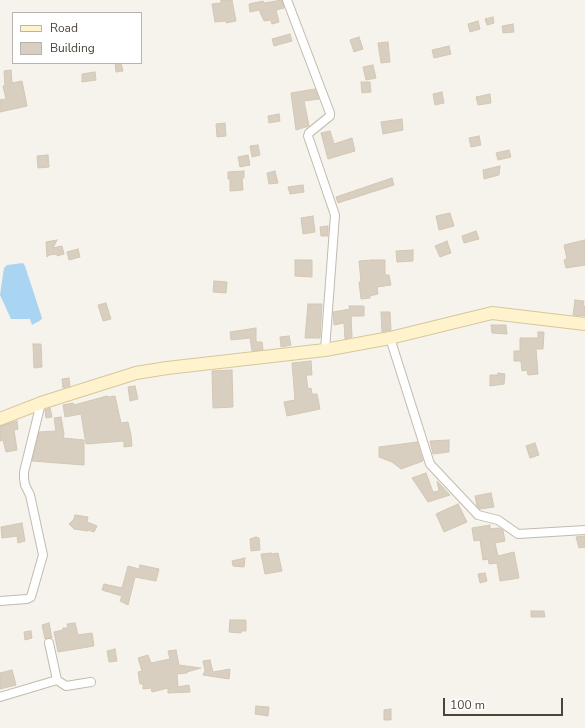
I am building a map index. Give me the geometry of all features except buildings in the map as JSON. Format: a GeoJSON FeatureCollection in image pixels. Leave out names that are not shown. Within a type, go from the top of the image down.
{"type":"FeatureCollection","features":[{"type":"Feature","properties":{"kind":"street"},"geometry":{"type":"LineString","coordinates":[[287,0],[330,113],[330,116],[308,136],[335,215],[325,350]]}},
{"type":"Feature","properties":{"kind":"street"},"geometry":{"type":"LineString","coordinates":[[0,419],[41,403],[136,373],[167,368],[325,350],[390,338],[492,313],[585,324]]}},
{"type":"Feature","properties":{"kind":"street"},"geometry":{"type":"LineString","coordinates":[[390,338],[430,464],[478,515],[498,520],[518,534],[585,530]]}},
{"type":"Feature","properties":{"kind":"street"},"geometry":{"type":"LineString","coordinates":[[0,602],[27,599],[31,597],[43,555],[30,495],[25,485],[24,478],[24,472],[41,403]]}},
{"type":"Feature","properties":{"kind":"street"},"geometry":{"type":"LineString","coordinates":[[49,643],[57,680],[66,686],[92,682]]}},
{"type":"Feature","properties":{"kind":"street"},"geometry":{"type":"LineString","coordinates":[[0,697],[57,680]]}},
{"type":"Feature","properties":{"kind":"water"},"geometry":{"type":"Polygon","coordinates":[[[23,263],[42,318],[32,325],[30,319],[11,319],[0,295],[4,268],[7,265],[23,263]]]}}]}
